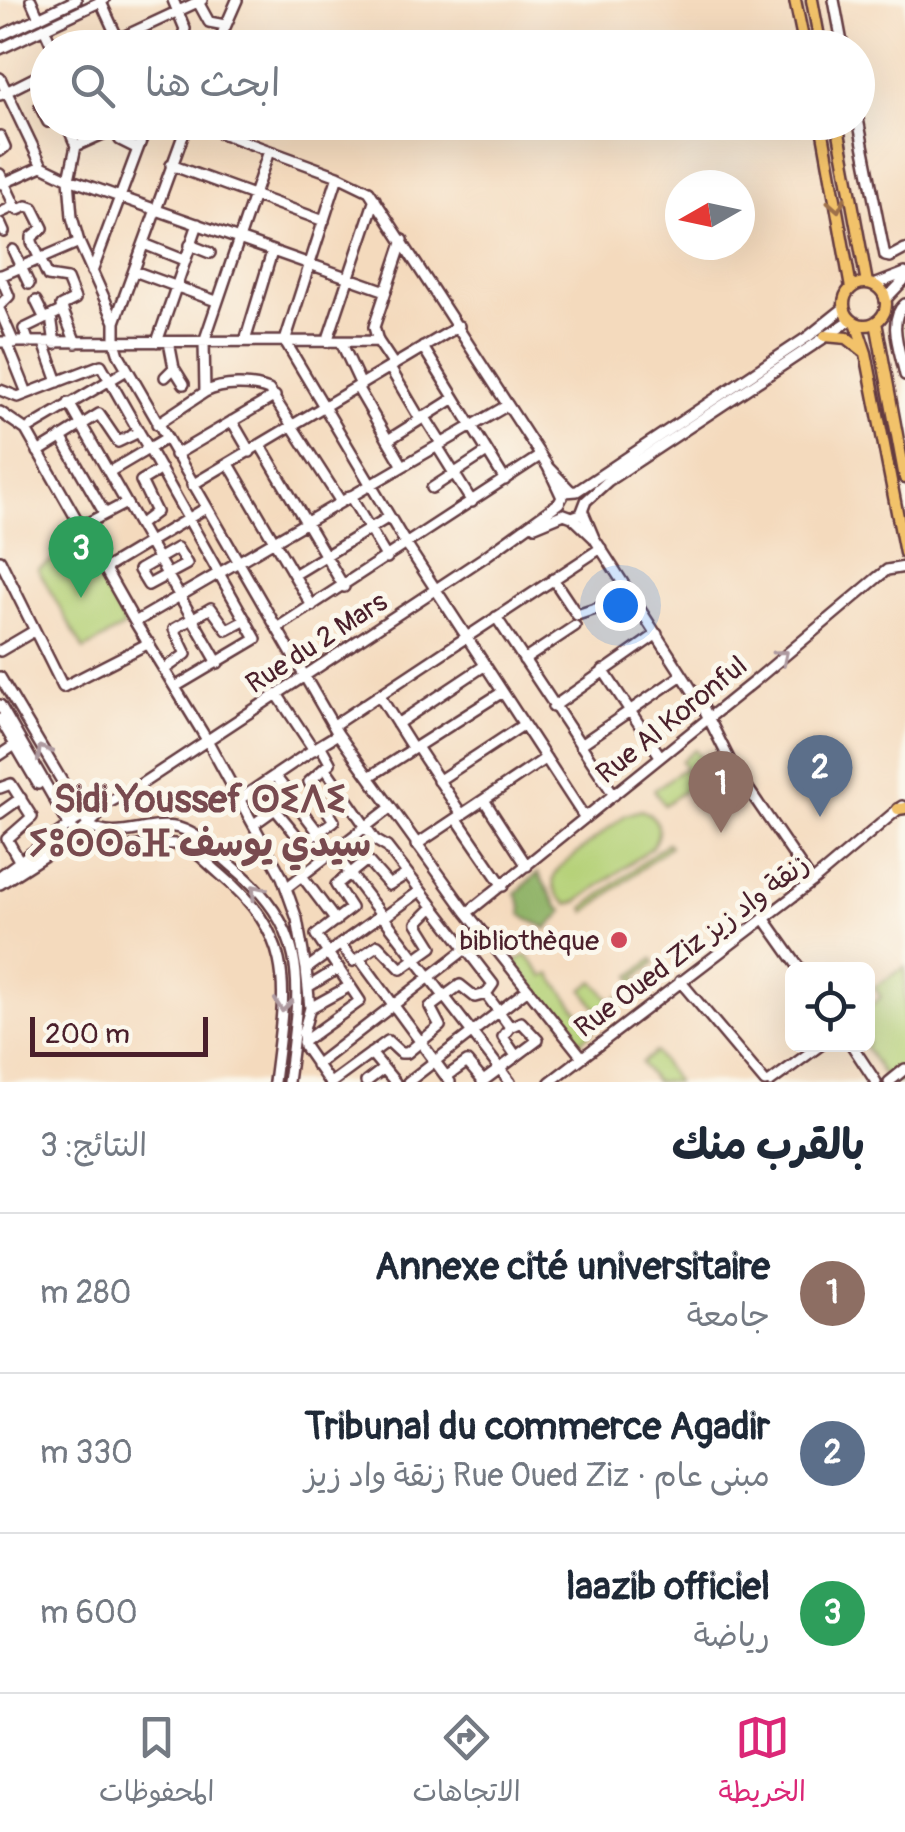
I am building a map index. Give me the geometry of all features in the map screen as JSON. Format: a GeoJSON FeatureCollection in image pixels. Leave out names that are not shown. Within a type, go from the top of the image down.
{"type":"FeatureCollection","features":[{"type":"Feature","properties":{"kind":"main road"},"geometry":{"type":"LineString","coordinates":[[795,0],[801,30]]}},
{"type":"Feature","properties":{"kind":"main road"},"geometry":{"type":"LineString","coordinates":[[812,0],[818,30]]}},
{"type":"Feature","properties":{"kind":"main road"},"geometry":{"type":"LineString","coordinates":[[824,140],[851,288]]}},
{"type":"Feature","properties":{"kind":"main road"},"geometry":{"type":"LineString","coordinates":[[841,140],[871,284],[885,300],[884,312],[876,322],[866,325],[854,321]]}},
{"type":"Feature","properties":{"kind":"main road"},"geometry":{"type":"LineString","coordinates":[[871,284],[851,288],[845,296],[844,308],[854,321],[866,353],[905,552]]}},
{"type":"Feature","properties":{"kind":"main road"},"geometry":{"type":"LineString","coordinates":[[876,322],[905,478]]}},
{"type":"Feature","properties":{"kind":"main road"},"geometry":{"type":"LineString","coordinates":[[825,336],[847,338],[866,353]]}},
{"type":"Feature","properties":{"kind":"street"},"geometry":{"type":"LineString","coordinates":[[31,0],[39,18]]}},
{"type":"Feature","properties":{"kind":"street"},"geometry":{"type":"LineString","coordinates":[[0,36],[76,0]]}},
{"type":"Feature","properties":{"kind":"street"},"geometry":{"type":"LineString","coordinates":[[40,30],[102,0],[115,30]]}},
{"type":"Feature","properties":{"kind":"street"},"geometry":{"type":"LineString","coordinates":[[173,0],[185,30]]}},
{"type":"Feature","properties":{"kind":"street"},"geometry":{"type":"LineString","coordinates":[[223,30],[237,0]]}},
{"type":"Feature","properties":{"kind":"street"},"geometry":{"type":"LineString","coordinates":[[834,0],[840,30]]}},
{"type":"Feature","properties":{"kind":"street"},"geometry":{"type":"LineString","coordinates":[[142,30],[200,1],[209,22],[225,25]]}},
{"type":"Feature","properties":{"kind":"street"},"geometry":{"type":"LineString","coordinates":[[159,20],[164,30]]}},
{"type":"Feature","properties":{"kind":"street"},"geometry":{"type":"LineString","coordinates":[[0,49],[30,35]]}},
{"type":"Feature","properties":{"kind":"street"},"geometry":{"type":"LineString","coordinates":[[0,78],[3,93],[42,166],[386,291]]}},
{"type":"Feature","properties":{"kind":"street"},"geometry":{"type":"LineString","coordinates":[[3,93],[30,80]]}},
{"type":"Feature","properties":{"kind":"street"},"geometry":{"type":"LineString","coordinates":[[0,136],[5,147],[0,151]]}},
{"type":"Feature","properties":{"kind":"street"},"geometry":{"type":"LineString","coordinates":[[73,140],[76,146],[69,178],[71,209],[79,242],[115,322]]}},
{"type":"Feature","properties":{"kind":"street"},"geometry":{"type":"LineString","coordinates":[[76,146],[87,140]]}},
{"type":"Feature","properties":{"kind":"street"},"geometry":{"type":"LineString","coordinates":[[122,140],[138,149]]}},
{"type":"Feature","properties":{"kind":"street"},"geometry":{"type":"LineString","coordinates":[[92,272],[141,140]]}},
{"type":"Feature","properties":{"kind":"street"},"geometry":{"type":"LineString","coordinates":[[182,140],[115,322],[115,342],[127,370],[336,730],[416,846],[582,1057]]}},
{"type":"Feature","properties":{"kind":"street"},"geometry":{"type":"LineString","coordinates":[[239,140],[363,186],[375,199],[548,468],[567,495],[584,507],[594,538]]}},
{"type":"Feature","properties":{"kind":"street"},"geometry":{"type":"LineString","coordinates":[[862,140],[885,256],[890,258],[905,248]]}},
{"type":"Feature","properties":{"kind":"street"},"geometry":{"type":"LineString","coordinates":[[205,392],[204,342],[269,151]]}},
{"type":"Feature","properties":{"kind":"street"},"geometry":{"type":"LineString","coordinates":[[172,165],[324,221]]}},
{"type":"Feature","properties":{"kind":"street"},"geometry":{"type":"LineString","coordinates":[[42,166],[1,181],[18,210],[32,207],[38,218],[42,229],[31,240],[49,277],[67,278],[74,299],[62,304],[62,310],[76,343]]}},
{"type":"Feature","properties":{"kind":"street"},"geometry":{"type":"LineString","coordinates":[[338,176],[285,341],[406,544],[584,818]]}},
{"type":"Feature","properties":{"kind":"street"},"geometry":{"type":"LineString","coordinates":[[328,342],[375,199]]}},
{"type":"Feature","properties":{"kind":"street"},"geometry":{"type":"LineString","coordinates":[[0,213],[15,206]]}},
{"type":"Feature","properties":{"kind":"street"},"geometry":{"type":"LineString","coordinates":[[157,342],[198,224]]}},
{"type":"Feature","properties":{"kind":"street"},"geometry":{"type":"LineString","coordinates":[[403,240],[374,322],[378,341],[472,502]]}},
{"type":"Feature","properties":{"kind":"street"},"geometry":{"type":"LineString","coordinates":[[27,393],[7,343],[0,308],[9,296],[0,276],[79,242]]}},
{"type":"Feature","properties":{"kind":"street"},"geometry":{"type":"LineString","coordinates":[[144,244],[184,260]]}},
{"type":"Feature","properties":{"kind":"street"},"geometry":{"type":"LineString","coordinates":[[190,245],[228,267]]}},
{"type":"Feature","properties":{"kind":"street"},"geometry":{"type":"LineString","coordinates":[[13,250],[29,284]]}},
{"type":"Feature","properties":{"kind":"street"},"geometry":{"type":"LineString","coordinates":[[245,341],[272,252]]}},
{"type":"Feature","properties":{"kind":"street"},"geometry":{"type":"LineString","coordinates":[[134,272],[216,301]]}},
{"type":"Feature","properties":{"kind":"street"},"geometry":{"type":"LineString","coordinates":[[871,284],[905,276]]}},
{"type":"Feature","properties":{"kind":"street"},"geometry":{"type":"LineString","coordinates":[[885,300],[905,276]]}},
{"type":"Feature","properties":{"kind":"street"},"geometry":{"type":"LineString","coordinates":[[36,301],[48,317],[58,382]]}},
{"type":"Feature","properties":{"kind":"street"},"geometry":{"type":"LineString","coordinates":[[905,304],[894,322],[905,375]]}},
{"type":"Feature","properties":{"kind":"street","name":"Rue du 2 Mars"},"geometry":{"type":"LineString","coordinates":[[0,876],[69,825],[85,821],[436,589],[567,495],[809,336],[844,308]]}},
{"type":"Feature","properties":{"kind":"street"},"geometry":{"type":"LineString","coordinates":[[29,343],[22,324],[62,310]]}},
{"type":"Feature","properties":{"kind":"street","name":"Rue du 2 Mars"},"geometry":{"type":"LineString","coordinates":[[523,530],[584,507],[608,482],[825,336],[854,321]]}},
{"type":"Feature","properties":{"kind":"street"},"geometry":{"type":"LineString","coordinates":[[192,485],[459,326]]}},
{"type":"Feature","properties":{"kind":"street"},"geometry":{"type":"LineString","coordinates":[[7,343],[378,341]]}},
{"type":"Feature","properties":{"kind":"street"},"geometry":{"type":"LineString","coordinates":[[169,342],[174,368],[184,384]]}},
{"type":"Feature","properties":{"kind":"street"},"geometry":{"type":"LineString","coordinates":[[341,342],[359,386],[403,466]]}},
{"type":"Feature","properties":{"kind":"street"},"geometry":{"type":"LineString","coordinates":[[423,347],[504,480]]}},
{"type":"Feature","properties":{"kind":"street"},"geometry":{"type":"LineString","coordinates":[[0,390],[18,396],[99,364],[103,366],[255,641],[175,688]]}},
{"type":"Feature","properties":{"kind":"street"},"geometry":{"type":"LineString","coordinates":[[165,377],[174,368]]}},
{"type":"Feature","properties":{"kind":"street"},"geometry":{"type":"LineString","coordinates":[[26,430],[127,370]]}},
{"type":"Feature","properties":{"kind":"street"},"geometry":{"type":"LineString","coordinates":[[157,424],[220,386],[261,387],[274,396],[387,558]]}},
{"type":"Feature","properties":{"kind":"street"},"geometry":{"type":"LineString","coordinates":[[175,455],[274,396]]}},
{"type":"Feature","properties":{"kind":"street"},"geometry":{"type":"LineString","coordinates":[[388,440],[453,398]]}},
{"type":"Feature","properties":{"kind":"street"},"geometry":{"type":"LineString","coordinates":[[69,403],[218,663]]}},
{"type":"Feature","properties":{"kind":"street"},"geometry":{"type":"LineString","coordinates":[[134,622],[508,405]]}},
{"type":"Feature","properties":{"kind":"street"},"geometry":{"type":"LineString","coordinates":[[0,412],[26,430],[134,622],[208,740],[286,888],[297,918],[306,969],[310,1008],[304,1042],[308,1054],[331,1082],[389,1041],[406,1054],[440,1026],[429,1008],[460,984],[475,997],[486,994],[493,984],[387,847],[375,840],[325,768]]}},
{"type":"Feature","properties":{"kind":"street"},"geometry":{"type":"LineString","coordinates":[[38,452],[100,414],[119,442],[138,432]]}},
{"type":"Feature","properties":{"kind":"street"},"geometry":{"type":"LineString","coordinates":[[232,421],[250,452]]}},
{"type":"Feature","properties":{"kind":"street"},"geometry":{"type":"LineString","coordinates":[[61,437],[105,514]]}},
{"type":"Feature","properties":{"kind":"street"},"geometry":{"type":"LineString","coordinates":[[110,472],[165,439]]}},
{"type":"Feature","properties":{"kind":"street"},"geometry":{"type":"LineString","coordinates":[[261,446],[344,587]]}},
{"type":"Feature","properties":{"kind":"street"},"geometry":{"type":"LineString","coordinates":[[432,488],[487,452]]}},
{"type":"Feature","properties":{"kind":"street"},"geometry":{"type":"LineString","coordinates":[[276,628],[540,456]]}},
{"type":"Feature","properties":{"kind":"street"},"geometry":{"type":"LineString","coordinates":[[229,464],[312,606]]}},
{"type":"Feature","properties":{"kind":"street"},"geometry":{"type":"LineString","coordinates":[[139,525],[156,512],[141,481],[162,469]]}},
{"type":"Feature","properties":{"kind":"street"},"geometry":{"type":"LineString","coordinates":[[567,495],[568,516],[601,548],[682,675],[732,765],[812,882]]}},
{"type":"Feature","properties":{"kind":"street"},"geometry":{"type":"LineString","coordinates":[[80,527],[126,503]]}},
{"type":"Feature","properties":{"kind":"street"},"geometry":{"type":"LineString","coordinates":[[104,569],[206,508]]}},
{"type":"Feature","properties":{"kind":"street"},"geometry":{"type":"LineString","coordinates":[[294,575],[389,516]]}},
{"type":"Feature","properties":{"kind":"street"},"geometry":{"type":"LineString","coordinates":[[240,799],[317,748],[379,695],[601,548]]}},
{"type":"Feature","properties":{"kind":"street"},"geometry":{"type":"LineString","coordinates":[[179,549],[187,564],[168,576],[149,586],[139,572],[179,549]]}},
{"type":"Feature","properties":{"kind":"street"},"geometry":{"type":"LineString","coordinates":[[0,560],[61,686],[66,688],[149,643]]}},
{"type":"Feature","properties":{"kind":"street","name":"Rue Al Koronful"},"geometry":{"type":"LineString","coordinates":[[467,913],[887,570],[905,567]]}},
{"type":"Feature","properties":{"kind":"street"},"geometry":{"type":"LineString","coordinates":[[553,579],[577,615],[628,591]]}},
{"type":"Feature","properties":{"kind":"street"},"geometry":{"type":"LineString","coordinates":[[165,670],[185,655],[174,630],[192,618],[212,608],[226,630],[246,620]]}},
{"type":"Feature","properties":{"kind":"street"},"geometry":{"type":"LineString","coordinates":[[496,617],[614,795]]}},
{"type":"Feature","properties":{"kind":"street"},"geometry":{"type":"LineString","coordinates":[[524,660],[575,626]]}},
{"type":"Feature","properties":{"kind":"street"},"geometry":{"type":"LineString","coordinates":[[0,651],[34,631]]}},
{"type":"Feature","properties":{"kind":"street"},"geometry":{"type":"LineString","coordinates":[[554,707],[657,634]]}},
{"type":"Feature","properties":{"kind":"street"},"geometry":{"type":"LineString","coordinates":[[397,724],[484,666]]}},
{"type":"Feature","properties":{"kind":"street"},"geometry":{"type":"LineString","coordinates":[[603,670],[660,756]]}},
{"type":"Feature","properties":{"kind":"street"},"geometry":{"type":"LineString","coordinates":[[580,745],[682,675]]}},
{"type":"Feature","properties":{"kind":"street"},"geometry":{"type":"LineString","coordinates":[[0,677],[85,821],[108,833],[167,827],[187,831],[250,882],[282,928],[294,956],[298,982],[288,1082]]}},
{"type":"Feature","properties":{"kind":"street"},"geometry":{"type":"LineString","coordinates":[[369,777],[501,693]]}},
{"type":"Feature","properties":{"kind":"street"},"geometry":{"type":"LineString","coordinates":[[254,824],[274,808],[302,843],[335,819],[310,783],[330,761],[277,694]]}},
{"type":"Feature","properties":{"kind":"street"},"geometry":{"type":"LineString","coordinates":[[379,695],[503,886]]}},
{"type":"Feature","properties":{"kind":"street"},"geometry":{"type":"LineString","coordinates":[[1,712],[40,782],[76,835],[90,846],[109,851],[169,844],[186,848],[253,906],[276,947],[284,977],[274,1082]]}},
{"type":"Feature","properties":{"kind":"street"},"geometry":{"type":"LineString","coordinates":[[438,781],[523,726]]}},
{"type":"Feature","properties":{"kind":"street"},"geometry":{"type":"LineString","coordinates":[[0,755],[18,743]]}},
{"type":"Feature","properties":{"kind":"street"},"geometry":{"type":"LineString","coordinates":[[416,846],[546,758]]}},
{"type":"Feature","properties":{"kind":"street"},"geometry":{"type":"LineString","coordinates":[[276,776],[510,1082]]}},
{"type":"Feature","properties":{"kind":"street"},"geometry":{"type":"LineString","coordinates":[[0,813],[40,782]]}},
{"type":"Feature","properties":{"kind":"street"},"geometry":{"type":"LineString","coordinates":[[0,788],[10,783],[32,818],[7,839],[20,862]]}},
{"type":"Feature","properties":{"kind":"street"},"geometry":{"type":"LineString","coordinates":[[484,800],[528,866]]}},
{"type":"Feature","properties":{"kind":"street","name":"Rue Oued Ziz زنقة واد زيز"},"geometry":{"type":"LineString","coordinates":[[550,1082],[812,882],[903,807]]}},
{"type":"Feature","properties":{"kind":"street"},"geometry":{"type":"LineString","coordinates":[[286,888],[390,808]]}},
{"type":"Feature","properties":{"kind":"street","name":"Rue du 2 Mars"},"geometry":{"type":"LineString","coordinates":[[0,884],[76,835],[85,821]]}},
{"type":"Feature","properties":{"kind":"street"},"geometry":{"type":"LineString","coordinates":[[302,944],[351,908],[336,886],[368,860],[390,886],[406,874]]}},
{"type":"Feature","properties":{"kind":"street"},"geometry":{"type":"LineString","coordinates":[[302,876],[336,920]]}},
{"type":"Feature","properties":{"kind":"street"},"geometry":{"type":"LineString","coordinates":[[306,969],[420,891]]}},
{"type":"Feature","properties":{"kind":"street"},"geometry":{"type":"LineString","coordinates":[[340,945],[353,961],[378,945],[399,970],[433,946],[417,923],[434,907]]}},
{"type":"Feature","properties":{"kind":"street"},"geometry":{"type":"LineString","coordinates":[[282,928],[297,918]]}},
{"type":"Feature","properties":{"kind":"street"},"geometry":{"type":"LineString","coordinates":[[764,918],[794,962]]}},
{"type":"Feature","properties":{"kind":"street"},"geometry":{"type":"LineString","coordinates":[[316,1065],[485,934]]}},
{"type":"Feature","properties":{"kind":"street"},"geometry":{"type":"LineString","coordinates":[[304,1042],[360,1002],[316,935]]}},
{"type":"Feature","properties":{"kind":"street"},"geometry":{"type":"LineString","coordinates":[[359,958],[448,1079],[467,1062],[483,1082],[558,1024]]}},
{"type":"Feature","properties":{"kind":"street"},"geometry":{"type":"LineString","coordinates":[[308,987],[338,968]]}},
{"type":"Feature","properties":{"kind":"street"},"geometry":{"type":"LineString","coordinates":[[680,981],[768,1082],[811,1052]]}},
{"type":"Feature","properties":{"kind":"street"},"geometry":{"type":"LineString","coordinates":[[310,1008],[350,986]]}},
{"type":"Feature","properties":{"kind":"street"},"geometry":{"type":"LineString","coordinates":[[408,1082],[528,989]]}},
{"type":"Feature","properties":{"kind":"street"},"geometry":{"type":"LineString","coordinates":[[486,994],[510,1027]]}},
{"type":"Feature","properties":{"kind":"street"},"geometry":{"type":"LineString","coordinates":[[516,1056],[502,1037],[510,1027],[521,1022],[538,1040]]}},
{"type":"Feature","properties":{"kind":"street"},"geometry":{"type":"LineString","coordinates":[[856,1052],[876,1082]]}},
{"type":"Feature","properties":{"kind":"street"},"geometry":{"type":"LineString","coordinates":[[371,1053],[394,1082]]}},
{"type":"Feature","properties":{"kind":"street"},"geometry":{"type":"LineString","coordinates":[[290,1065],[308,1054]]}},
{"type":"Feature","properties":{"kind":"street"},"geometry":{"type":"LineString","coordinates":[[366,1082],[384,1069]]}},
{"type":"Feature","properties":{"kind":"street"},"geometry":{"type":"LineString","coordinates":[[889,1082],[905,1069]]}},
{"type":"Feature","properties":{"kind":"street"},"geometry":{"type":"LineString","coordinates":[[787,1070],[796,1082]]}},
{"type":"Feature","properties":{"kind":"green space"},"geometry":{"type":"Polygon","coordinates":[[[79,545],[125,626],[84,650],[38,569],[79,545]]]}},
{"type":"Feature","properties":{"kind":"green space"},"geometry":{"type":"Polygon","coordinates":[[[695,750],[711,770],[696,782],[681,761],[695,750]]]}},
{"type":"Feature","properties":{"kind":"green space"},"geometry":{"type":"Polygon","coordinates":[[[683,769],[694,784],[664,805],[654,790],[683,769]]]}},
{"type":"Feature","properties":{"kind":"green space"},"geometry":{"type":"Polygon","coordinates":[[[641,810],[658,826],[651,848],[577,902],[568,904],[563,900],[553,882],[560,867],[625,815],[641,810]]]}},
{"type":"Feature","properties":{"kind":"green space"},"geometry":{"type":"Polygon","coordinates":[[[667,843],[670,846],[586,912],[584,908],[667,843]]]}},
{"type":"Feature","properties":{"kind":"green space"},"geometry":{"type":"Polygon","coordinates":[[[538,873],[564,911],[547,929],[521,914],[516,893],[538,873]]]}},
{"type":"Feature","properties":{"kind":"green space"},"geometry":{"type":"Polygon","coordinates":[[[527,955],[544,977],[550,974],[593,1031],[579,1043],[514,962],[527,955]]]}},
{"type":"Feature","properties":{"kind":"green space"},"geometry":{"type":"Polygon","coordinates":[[[653,959],[655,963],[636,977],[642,989],[608,1015],[601,1015],[583,990],[594,981],[612,1002],[619,996],[622,999],[635,987],[631,976],[653,959]]]}},
{"type":"Feature","properties":{"kind":"green space"},"geometry":{"type":"Polygon","coordinates":[[[905,967],[905,1082],[888,1082],[869,1052],[875,1052],[875,1002],[881,997],[875,986],[905,967]]]}},
{"type":"Feature","properties":{"kind":"green space"},"geometry":{"type":"Polygon","coordinates":[[[655,1052],[676,1081],[655,1082],[641,1063],[655,1052]]]}},
{"type":"Feature","properties":{"kind":"place","name":"laazib officiel"},"geometry":{"type":"Point","coordinates":[81,598]}},
{"type":"Feature","properties":{"kind":"place","name":"Tribunal du commerce Agadir"},"geometry":{"type":"Point","coordinates":[820,817]}},
{"type":"Feature","properties":{"kind":"place","name":"Annexe cité universitaire"},"geometry":{"type":"Point","coordinates":[721,833]}},
{"type":"Feature","properties":{"kind":"place","name":"bibliothèque"},"geometry":{"type":"Point","coordinates":[619,940]}},
{"type":"Feature","properties":{"kind":"district","name":"Sidi Youssef ⵙⵉⴷⵉ ⵢⵓⵙⵙⴰⴼ سيدي يوسف"},"geometry":{"type":"Point","coordinates":[200,821]}}]}
